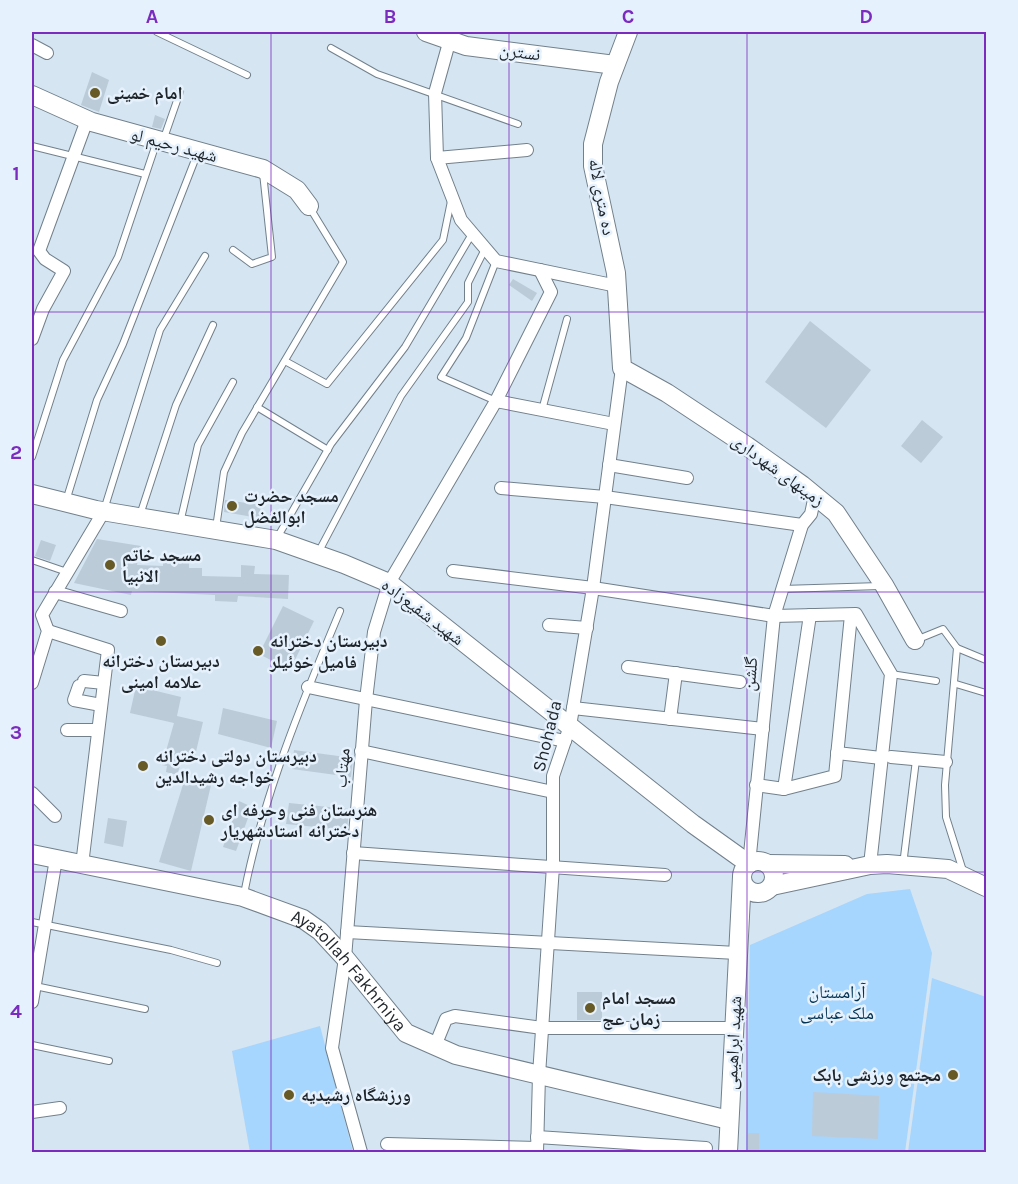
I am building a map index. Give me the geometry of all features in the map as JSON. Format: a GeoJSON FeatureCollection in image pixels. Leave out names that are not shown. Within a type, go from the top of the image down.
{"type":"FeatureCollection","features":[{"type":"Feature","properties":{"kind":"street","name":"نسترن"},"geometry":{"type":"LineString","coordinates":[[426,32],[452,36],[466,46],[615,65]]}},
{"type":"Feature","properties":{"kind":"street","name":"ده متری لاله"},"geometry":{"type":"LineString","coordinates":[[622,368],[617,286],[593,155],[598,118],[628,32]]}},
{"type":"Feature","properties":{"kind":"street"},"geometry":{"type":"LineString","coordinates":[[452,36],[435,93],[437,158],[461,220],[496,261],[617,286]]}},
{"type":"Feature","properties":{"kind":"street"},"geometry":{"type":"LineString","coordinates":[[32,45],[47,53]]}},
{"type":"Feature","properties":{"kind":"street","name":"شهید رحیم لو"},"geometry":{"type":"LineString","coordinates":[[32,95],[87,120],[263,169],[297,190],[309,206]]}},
{"type":"Feature","properties":{"kind":"street"},"geometry":{"type":"LineString","coordinates":[[33,331],[64,271],[45,260],[39,251],[87,120]]}},
{"type":"Feature","properties":{"kind":"street"},"geometry":{"type":"LineString","coordinates":[[437,158],[527,150]]}},
{"type":"Feature","properties":{"kind":"street","name":"مهتاب"},"geometry":{"type":"LineString","coordinates":[[361,1152],[332,1048],[345,958],[361,751],[374,632],[388,583],[496,401],[551,292],[540,270]]}},
{"type":"Feature","properties":{"kind":"street","name":"Shohada"},"geometry":{"type":"LineString","coordinates":[[537,1146],[539,1075],[553,866],[553,776],[568,734],[587,628],[622,368]]}},
{"type":"Feature","properties":{"kind":"street","name":"زمینهای شهرداری"},"geometry":{"type":"LineString","coordinates":[[622,368],[667,393],[737,439],[815,495],[836,513],[884,585],[915,640]]}},
{"type":"Feature","properties":{"kind":"street"},"geometry":{"type":"LineString","coordinates":[[496,401],[614,424]]}},
{"type":"Feature","properties":{"kind":"street"},"geometry":{"type":"LineString","coordinates":[[609,465],[687,478]]}},
{"type":"Feature","properties":{"kind":"street"},"geometry":{"type":"LineString","coordinates":[[501,488],[605,497],[802,525]]}},
{"type":"Feature","properties":{"kind":"street","name":"شهید شفیع‌زاده"},"geometry":{"type":"LineString","coordinates":[[32,494],[104,511],[216,528],[276,540],[388,583],[568,734],[693,824],[745,870]]}},
{"type":"Feature","properties":{"kind":"street","name":"گلشن"},"geometry":{"type":"LineString","coordinates":[[745,870],[763,729],[774,616],[802,525],[811,514],[815,495]]}},
{"type":"Feature","properties":{"kind":"street"},"geometry":{"type":"LineString","coordinates":[[82,865],[108,650],[48,631],[37,613],[55,592],[104,511]]}},
{"type":"Feature","properties":{"kind":"street"},"geometry":{"type":"LineString","coordinates":[[453,571],[593,588],[774,616],[856,614],[891,674],[886,758],[868,865]]}},
{"type":"Feature","properties":{"kind":"street"},"geometry":{"type":"LineString","coordinates":[[55,592],[121,611]]}},
{"type":"Feature","properties":{"kind":"street"},"geometry":{"type":"LineString","coordinates":[[784,789],[810,615]]}},
{"type":"Feature","properties":{"kind":"street"},"geometry":{"type":"LineString","coordinates":[[756,785],[784,789],[835,776],[851,615]]}},
{"type":"Feature","properties":{"kind":"street"},"geometry":{"type":"LineString","coordinates":[[549,625],[587,628]]}},
{"type":"Feature","properties":{"kind":"street"},"geometry":{"type":"LineString","coordinates":[[32,683],[48,631]]}},
{"type":"Feature","properties":{"kind":"street"},"geometry":{"type":"LineString","coordinates":[[628,667],[740,682]]}},
{"type":"Feature","properties":{"kind":"street"},"geometry":{"type":"LineString","coordinates":[[670,718],[676,673]]}},
{"type":"Feature","properties":{"kind":"street"},"geometry":{"type":"LineString","coordinates":[[101,705],[74,700],[82,684],[104,683]]}},
{"type":"Feature","properties":{"kind":"street"},"geometry":{"type":"LineString","coordinates":[[308,687],[366,700],[568,734]]}},
{"type":"Feature","properties":{"kind":"street"},"geometry":{"type":"LineString","coordinates":[[573,708],[763,729]]}},
{"type":"Feature","properties":{"kind":"street"},"geometry":{"type":"LineString","coordinates":[[67,730],[98,730]]}},
{"type":"Feature","properties":{"kind":"street"},"geometry":{"type":"LineString","coordinates":[[361,751],[553,792]]}},
{"type":"Feature","properties":{"kind":"street"},"geometry":{"type":"LineString","coordinates":[[837,753],[946,762]]}},
{"type":"Feature","properties":{"kind":"street"},"geometry":{"type":"LineString","coordinates":[[32,793],[55,816]]}},
{"type":"Feature","properties":{"kind":"street"},"geometry":{"type":"LineString","coordinates":[[353,853],[665,875]]}},
{"type":"Feature","properties":{"kind":"street","name":"Ayatollah Fakhrniya"},"geometry":{"type":"LineString","coordinates":[[32,854],[243,897],[303,919],[320,931],[345,958],[406,1033],[456,1055],[729,1120]]}},
{"type":"Feature","properties":{"kind":"street"},"geometry":{"type":"LineString","coordinates":[[32,1002],[56,860]]}},
{"type":"Feature","properties":{"kind":"street"},"geometry":{"type":"LineString","coordinates":[[868,865],[772,886],[762,893],[753,893],[745,887],[745,870],[758,861],[768,864],[903,865],[948,869],[987,887]]}},
{"type":"Feature","properties":{"kind":"street"},"geometry":{"type":"LineString","coordinates":[[768,864],[774,872],[772,886]]}},
{"type":"Feature","properties":{"kind":"street","name":"شهید ابراهیمی"},"geometry":{"type":"LineString","coordinates":[[728,1152],[737,933],[745,870]]}},
{"type":"Feature","properties":{"kind":"street","name":"شهید ابراهیمی"},"geometry":{"type":"LineString","coordinates":[[737,933],[753,893]]}},
{"type":"Feature","properties":{"kind":"street"},"geometry":{"type":"LineString","coordinates":[[347,932],[737,953]]}},
{"type":"Feature","properties":{"kind":"street"},"geometry":{"type":"LineString","coordinates":[[435,1046],[447,1019],[454,1016],[542,1028],[733,1028]]}},
{"type":"Feature","properties":{"kind":"street"},"geometry":{"type":"LineString","coordinates":[[32,1112],[60,1108]]}},
{"type":"Feature","properties":{"kind":"street"},"geometry":{"type":"LineString","coordinates":[[387,1144],[706,1148]]}},
{"type":"Feature","properties":{"kind":"lane"},"geometry":{"type":"LineString","coordinates":[[157,32],[247,75]]}},
{"type":"Feature","properties":{"kind":"lane"},"geometry":{"type":"LineString","coordinates":[[331,48],[377,74],[518,124]]}},
{"type":"Feature","properties":{"kind":"lane"},"geometry":{"type":"LineString","coordinates":[[32,457],[63,360],[118,257],[145,174],[180,92]]}},
{"type":"Feature","properties":{"kind":"lane"},"geometry":{"type":"LineString","coordinates":[[32,146],[145,174]]}},
{"type":"Feature","properties":{"kind":"lane"},"geometry":{"type":"LineString","coordinates":[[66,502],[97,400],[123,344],[198,152]]}},
{"type":"Feature","properties":{"kind":"lane"},"geometry":{"type":"LineString","coordinates":[[233,250],[252,264],[273,257],[263,169]]}},
{"type":"Feature","properties":{"kind":"lane"},"geometry":{"type":"LineString","coordinates":[[285,361],[327,384],[443,240],[452,198]]}},
{"type":"Feature","properties":{"kind":"lane"},"geometry":{"type":"LineString","coordinates":[[216,528],[224,472],[257,407],[343,262],[309,206]]}},
{"type":"Feature","properties":{"kind":"lane"},"geometry":{"type":"LineString","coordinates":[[276,540],[328,450],[405,347],[473,234]]}},
{"type":"Feature","properties":{"kind":"lane"},"geometry":{"type":"LineString","coordinates":[[317,555],[401,396],[468,302],[468,283],[486,249]]}},
{"type":"Feature","properties":{"kind":"lane"},"geometry":{"type":"LineString","coordinates":[[104,511],[160,330],[205,256]]}},
{"type":"Feature","properties":{"kind":"lane"},"geometry":{"type":"LineString","coordinates":[[496,261],[466,338],[441,377],[496,401]]}},
{"type":"Feature","properties":{"kind":"lane"},"geometry":{"type":"LineString","coordinates":[[542,410],[567,319]]}},
{"type":"Feature","properties":{"kind":"lane"},"geometry":{"type":"LineString","coordinates":[[140,517],[177,405],[213,325]]}},
{"type":"Feature","properties":{"kind":"lane"},"geometry":{"type":"LineString","coordinates":[[180,524],[198,445],[232,382]]}},
{"type":"Feature","properties":{"kind":"lane"},"geometry":{"type":"LineString","coordinates":[[257,407],[328,450]]}},
{"type":"Feature","properties":{"kind":"lane"},"geometry":{"type":"LineString","coordinates":[[32,560],[67,572]]}},
{"type":"Feature","properties":{"kind":"lane"},"geometry":{"type":"LineString","coordinates":[[782,589],[884,585]]}},
{"type":"Feature","properties":{"kind":"lane"},"geometry":{"type":"LineString","coordinates":[[243,897],[254,844],[308,687],[340,611]]}},
{"type":"Feature","properties":{"kind":"lane"},"geometry":{"type":"LineString","coordinates":[[915,640],[943,629],[957,648],[986,658]]}},
{"type":"Feature","properties":{"kind":"lane"},"geometry":{"type":"LineString","coordinates":[[957,648],[956,684],[946,762],[946,817],[965,877]]}},
{"type":"Feature","properties":{"kind":"lane"},"geometry":{"type":"LineString","coordinates":[[891,674],[936,681]]}},
{"type":"Feature","properties":{"kind":"lane"},"geometry":{"type":"LineString","coordinates":[[956,684],[987,693]]}},
{"type":"Feature","properties":{"kind":"lane"},"geometry":{"type":"LineString","coordinates":[[903,865],[916,760]]}},
{"type":"Feature","properties":{"kind":"lane"},"geometry":{"type":"LineString","coordinates":[[32,922],[171,950],[217,963]]}},
{"type":"Feature","properties":{"kind":"lane"},"geometry":{"type":"LineString","coordinates":[[33,986],[145,1009]]}},
{"type":"Feature","properties":{"kind":"lane"},"geometry":{"type":"LineString","coordinates":[[32,1045],[109,1061]]}},
{"type":"Feature","properties":{"kind":"green space","name":"آرامستان ملک عباسی"},"geometry":{"type":"Polygon","coordinates":[[[910,889],[932,953],[905,1152],[746,1152],[750,945],[867,894],[910,889]]]}},
{"type":"Feature","properties":{"kind":"green space","name":"مجتمع ورزشی بابک"},"geometry":{"type":"Polygon","coordinates":[[[932,978],[986,997],[986,1152],[908,1152],[932,978]]]}},
{"type":"Feature","properties":{"kind":"green space","name":"ورزشگاه رشیدیه"},"geometry":{"type":"Polygon","coordinates":[[[320,1026],[353,1152],[250,1152],[232,1051],[320,1026]]]}},
{"type":"Feature","properties":{"kind":"building","name":"امام خمینی"},"geometry":{"type":"Polygon","coordinates":[[[92,72],[109,80],[99,112],[81,105],[92,72]]]}},
{"type":"Feature","properties":{"kind":"building"},"geometry":{"type":"Polygon","coordinates":[[[155,115],[165,119],[161,129],[152,127],[155,115]]]}},
{"type":"Feature","properties":{"kind":"building"},"geometry":{"type":"Polygon","coordinates":[[[513,279],[537,293],[532,301],[509,285],[513,279]]]}},
{"type":"Feature","properties":{"kind":"building"},"geometry":{"type":"Polygon","coordinates":[[[810,321],[871,370],[826,428],[765,382],[810,321]]]}},
{"type":"Feature","properties":{"kind":"building"},"geometry":{"type":"Polygon","coordinates":[[[922,420],[943,437],[921,463],[901,446],[922,420]]]}},
{"type":"Feature","properties":{"kind":"building"},"geometry":{"type":"Polygon","coordinates":[[[225,500],[261,505],[259,518],[224,512],[225,500]]]}},
{"type":"Feature","properties":{"kind":"building"},"geometry":{"type":"Polygon","coordinates":[[[97,539],[141,546],[137,565],[163,566],[163,556],[189,557],[189,568],[202,568],[202,576],[241,577],[241,565],[255,566],[254,574],[289,575],[288,599],[238,596],[237,602],[215,601],[215,595],[132,591],[131,595],[74,583],[97,539]]]}},
{"type":"Feature","properties":{"kind":"building"},"geometry":{"type":"Polygon","coordinates":[[[41,540],[56,545],[50,561],[35,556],[41,540]]]}},
{"type":"Feature","properties":{"kind":"building"},"geometry":{"type":"Polygon","coordinates":[[[283,606],[314,621],[290,670],[259,654],[283,606]]]}},
{"type":"Feature","properties":{"kind":"building"},"geometry":{"type":"Polygon","coordinates":[[[136,686],[181,697],[177,716],[203,722],[194,760],[183,757],[177,775],[166,772],[167,766],[162,765],[174,723],[130,713],[136,686]]]}},
{"type":"Feature","properties":{"kind":"building"},"geometry":{"type":"Polygon","coordinates":[[[223,708],[277,721],[271,748],[218,734],[223,708]]]}},
{"type":"Feature","properties":{"kind":"building"},"geometry":{"type":"Polygon","coordinates":[[[294,750],[353,758],[351,777],[292,769],[294,750]]]}},
{"type":"Feature","properties":{"kind":"building"},"geometry":{"type":"Polygon","coordinates":[[[185,778],[211,785],[191,871],[159,862],[185,778]]]}},
{"type":"Feature","properties":{"kind":"building"},"geometry":{"type":"Polygon","coordinates":[[[239,801],[252,807],[236,851],[223,847],[239,801]]]}},
{"type":"Feature","properties":{"kind":"building"},"geometry":{"type":"Polygon","coordinates":[[[289,803],[349,809],[347,830],[286,824],[289,803]]]}},
{"type":"Feature","properties":{"kind":"building"},"geometry":{"type":"Polygon","coordinates":[[[108,818],[127,821],[123,847],[104,843],[108,818]]]}},
{"type":"Feature","properties":{"kind":"building","name":"مسجد امام زمان عج"},"geometry":{"type":"Polygon","coordinates":[[[577,992],[602,992],[602,1020],[577,1020],[577,992]]]}},
{"type":"Feature","properties":{"kind":"building"},"geometry":{"type":"Polygon","coordinates":[[[813,1092],[879,1096],[878,1139],[812,1136],[813,1092]]]}},
{"type":"Feature","properties":{"kind":"building"},"geometry":{"type":"Polygon","coordinates":[[[748,1133],[759,1133],[759,1152],[747,1152],[748,1133]]]}},
{"type":"Feature","properties":{"kind":"place","name":"امام خمینی"},"geometry":{"type":"Point","coordinates":[95,93]}},
{"type":"Feature","properties":{"kind":"place","name":"مسجد حضرت ابوالفضل"},"geometry":{"type":"Point","coordinates":[232,506]}},
{"type":"Feature","properties":{"kind":"place","name":"مسجد خاتم الانبیا"},"geometry":{"type":"Point","coordinates":[110,565]}},
{"type":"Feature","properties":{"kind":"place","name":"دبیرستان دخترانه علامه امینی"},"geometry":{"type":"Point","coordinates":[161,641]}},
{"type":"Feature","properties":{"kind":"place","name":"دبیرستان دخترانه فامیل خوئیلر"},"geometry":{"type":"Point","coordinates":[258,651]}},
{"type":"Feature","properties":{"kind":"place","name":"دبیرستان دولتی دخترانه خواجه رشیدالدین"},"geometry":{"type":"Point","coordinates":[143,766]}},
{"type":"Feature","properties":{"kind":"place","name":"هنرستان فنی وحرفه ای دخترانه استادشهریار"},"geometry":{"type":"Point","coordinates":[209,820]}},
{"type":"Feature","properties":{"kind":"place","name":"مسجد امام زمان عج"},"geometry":{"type":"Point","coordinates":[590,1008]}},
{"type":"Feature","properties":{"kind":"place","name":"مجتمع ورزشی بابک"},"geometry":{"type":"Point","coordinates":[953,1075]}},
{"type":"Feature","properties":{"kind":"place","name":"ورزشگاه رشیدیه"},"geometry":{"type":"Point","coordinates":[289,1095]}}]}
